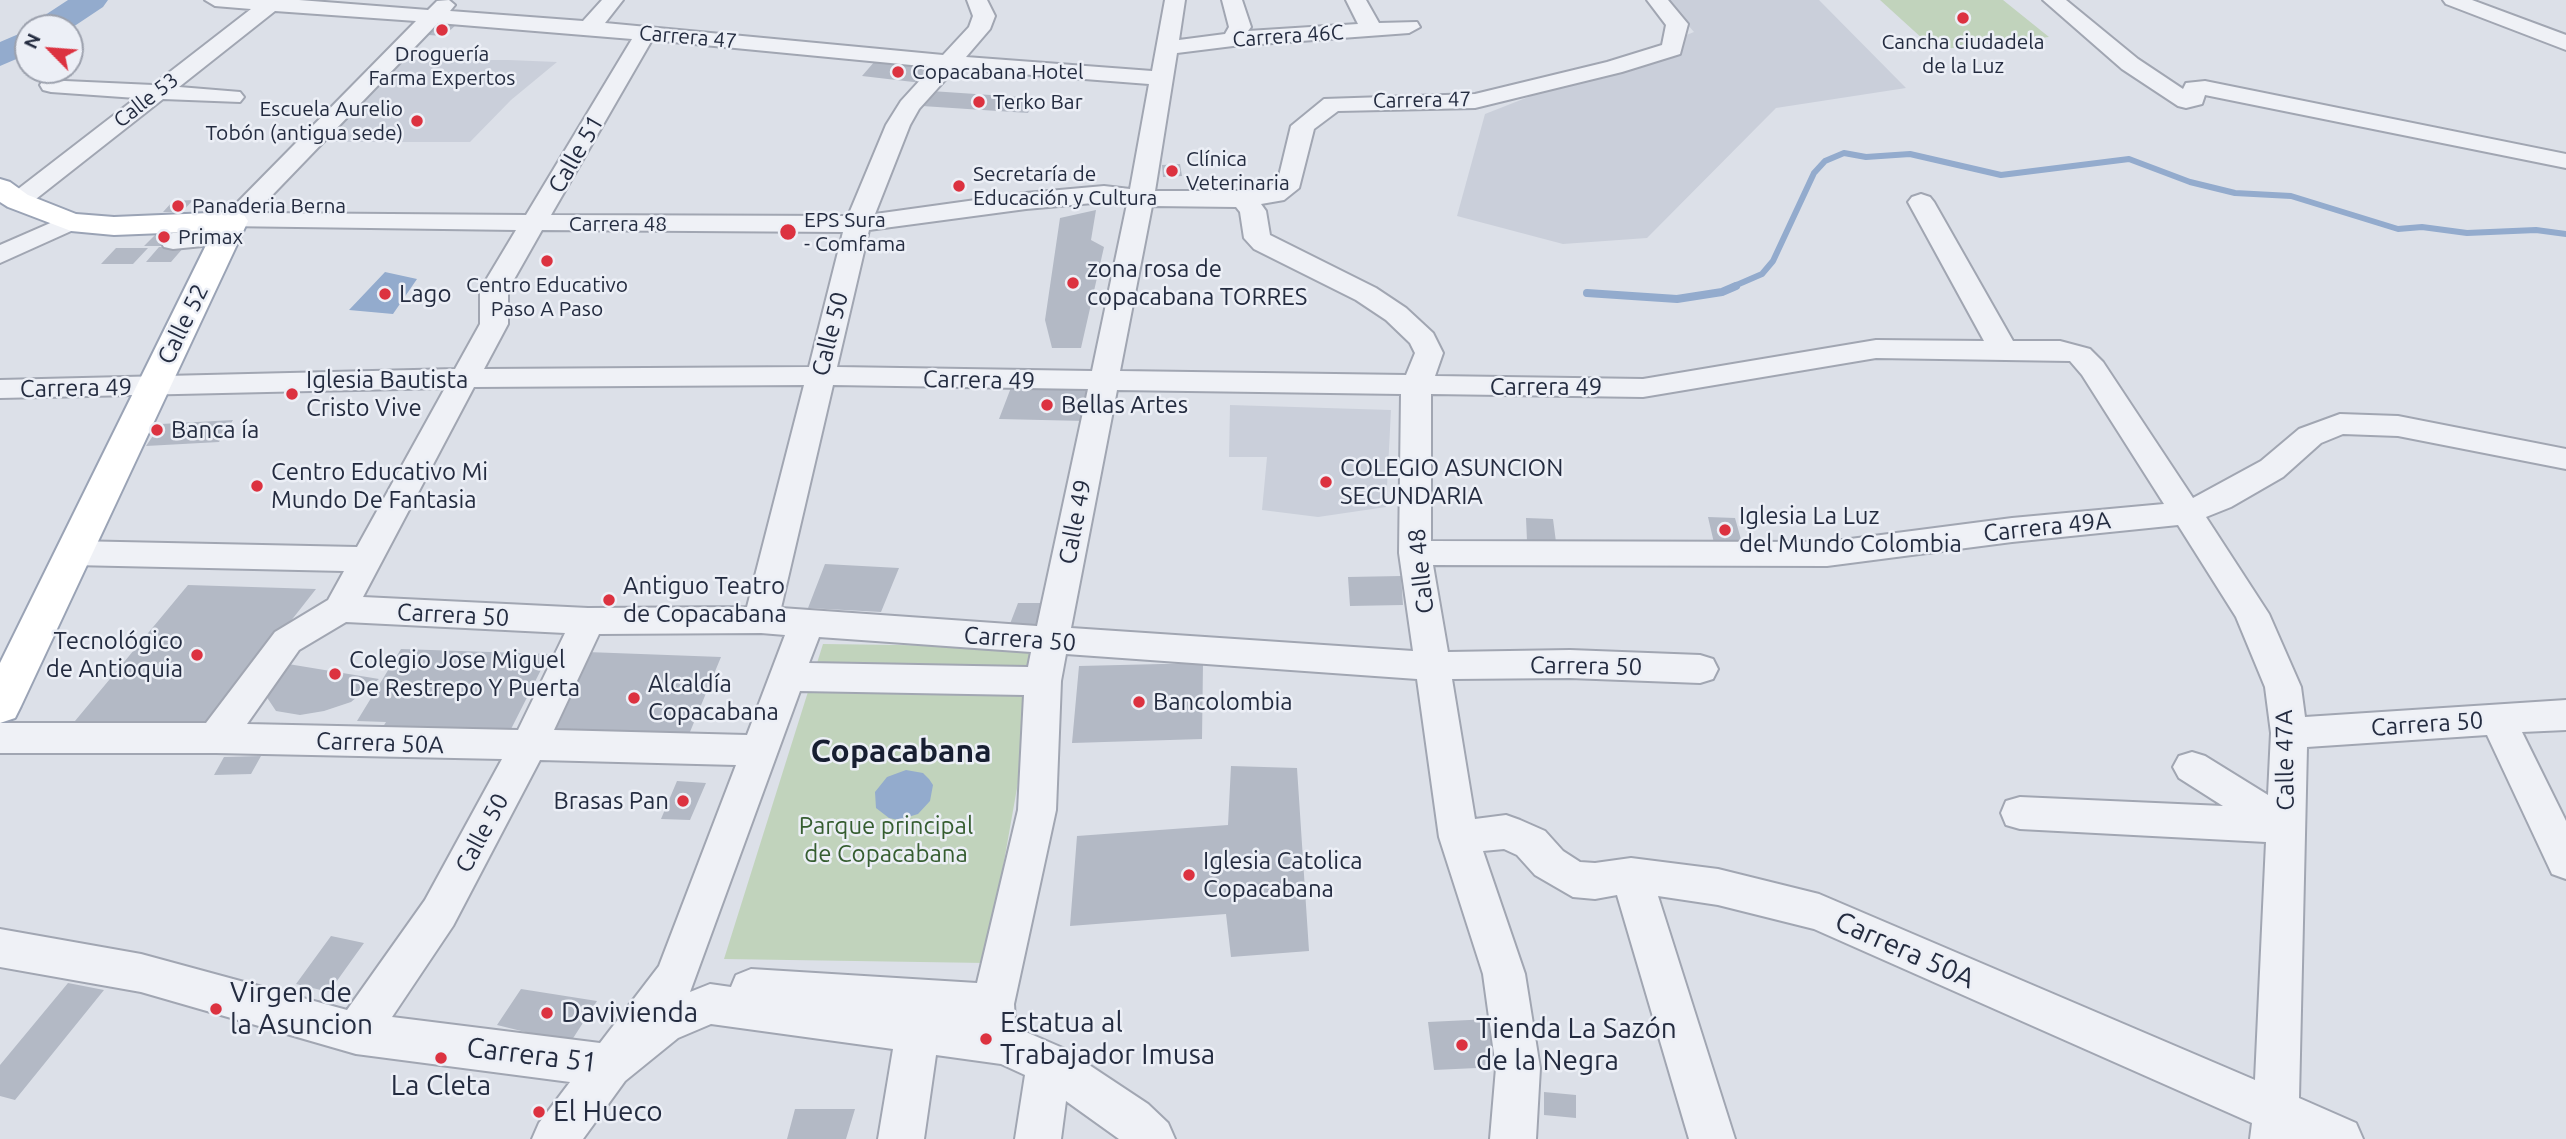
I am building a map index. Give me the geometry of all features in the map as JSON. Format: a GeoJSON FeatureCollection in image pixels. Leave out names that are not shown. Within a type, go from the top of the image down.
{"type":"FeatureCollection","features":[{"type":"Feature","properties":{"kind":"main road","name":"Carrera 48"},"geometry":{"type":"LineString","coordinates":[[9,195],[71,222],[169,233],[229,229]]}},
{"type":"Feature","properties":{"kind":"main road","name":"Calle 52"},"geometry":{"type":"LineString","coordinates":[[0,706],[229,229]]}},
{"type":"Feature","properties":{"kind":"street","name":"Carrera 47"},"geometry":{"type":"LineString","coordinates":[[215,0],[441,8],[589,28],[950,62],[1161,78]]}},
{"type":"Feature","properties":{"kind":"street"},"geometry":{"type":"LineString","coordinates":[[589,28],[613,0]]}},
{"type":"Feature","properties":{"kind":"street","name":"Calle 50"},"geometry":{"type":"LineString","coordinates":[[761,620],[858,223],[898,125],[909,106],[979,29],[984,16],[977,0]]}},
{"type":"Feature","properties":{"kind":"street","name":"Calle 49"},"geometry":{"type":"LineString","coordinates":[[999,1004],[1037,810],[1043,681],[1056,642],[1103,383],[1142,198],[1175,0]]}},
{"type":"Feature","properties":{"kind":"street"},"geometry":{"type":"LineString","coordinates":[[1233,0],[1240,27],[1233,39]]}},
{"type":"Feature","properties":{"kind":"street"},"geometry":{"type":"LineString","coordinates":[[1356,0],[1372,29]]}},
{"type":"Feature","properties":{"kind":"street","name":"Carrera 47"},"geometry":{"type":"LineString","coordinates":[[1243,199],[1275,195],[1290,183],[1303,126],[1332,104],[1475,101],[1614,67],[1672,49],[1677,24],[1657,0]]}},
{"type":"Feature","properties":{"kind":"street"},"geometry":{"type":"LineString","coordinates":[[2053,0],[2130,64],[2186,100],[2194,99],[2194,88],[2205,88],[2566,161]]}},
{"type":"Feature","properties":{"kind":"street"},"geometry":{"type":"LineString","coordinates":[[2453,0],[2566,43]]}},
{"type":"Feature","properties":{"kind":"street","name":"Calle 53"},"geometry":{"type":"LineString","coordinates":[[9,195],[155,92],[274,2]]}},
{"type":"Feature","properties":{"kind":"street","name":"Calle 52"},"geometry":{"type":"LineString","coordinates":[[229,229],[441,8]]}},
{"type":"Feature","properties":{"kind":"street","name":"Carrera 46C"},"geometry":{"type":"LineString","coordinates":[[1168,48],[1233,39],[1409,27]]}},
{"type":"Feature","properties":{"kind":"street","name":"Calle 51"},"geometry":{"type":"LineString","coordinates":[[340,609],[494,324],[494,290],[646,33]]}},
{"type":"Feature","properties":{"kind":"street"},"geometry":{"type":"LineString","coordinates":[[51,85],[232,97]]}},
{"type":"Feature","properties":{"kind":"street","name":"Carrera 48"},"geometry":{"type":"LineString","coordinates":[[229,229],[858,223],[1104,194],[1142,198],[1243,199]]}},
{"type":"Feature","properties":{"kind":"street","name":"Calle 48"},"geometry":{"type":"LineString","coordinates":[[1243,199],[1253,211],[1257,238],[1263,243],[1366,294],[1396,314],[1423,340],[1430,353],[1416,387],[1415,553],[1459,837],[1504,974],[1518,1068],[1513,1139]]}},
{"type":"Feature","properties":{"kind":"street"},"geometry":{"type":"LineString","coordinates":[[1921,202],[2003,349]]}},
{"type":"Feature","properties":{"kind":"street"},"geometry":{"type":"LineString","coordinates":[[0,255],[71,222]]}},
{"type":"Feature","properties":{"kind":"street","name":"Carrera 49"},"geometry":{"type":"LineString","coordinates":[[0,389],[466,378],[820,376],[1103,383],[1643,388],[1875,349],[2060,350],[2080,355]]}},
{"type":"Feature","properties":{"kind":"street","name":"Calle 47A"},"geometry":{"type":"LineString","coordinates":[[2080,355],[2093,369],[2252,614],[2283,687],[2289,733],[2274,1126]]}},
{"type":"Feature","properties":{"kind":"street","name":"Carrera 49A"},"geometry":{"type":"LineString","coordinates":[[1415,553],[1626,556],[1827,554],[2012,530],[2186,513],[2220,499],[2272,469],[2310,436],[2340,424],[2398,426],[2564,461]]}},
{"type":"Feature","properties":{"kind":"street"},"geometry":{"type":"LineString","coordinates":[[73,553],[367,559]]}},
{"type":"Feature","properties":{"kind":"street"},"geometry":{"type":"LineString","coordinates":[[216,738],[288,641],[340,609]]}},
{"type":"Feature","properties":{"kind":"street","name":"Carrera 50"},"geometry":{"type":"LineString","coordinates":[[340,609],[589,621],[761,620],[1433,666],[1570,664],[1700,668]]}},
{"type":"Feature","properties":{"kind":"street","name":"Calle 50"},"geometry":{"type":"LineString","coordinates":[[356,1033],[439,913],[528,747],[589,621]]}},
{"type":"Feature","properties":{"kind":"street"},"geometry":{"type":"LineString","coordinates":[[691,989],[760,750],[806,625]]}},
{"type":"Feature","properties":{"kind":"street"},"geometry":{"type":"LineString","coordinates":[[999,1004],[1034,886],[1056,642]]}},
{"type":"Feature","properties":{"kind":"street"},"geometry":{"type":"LineString","coordinates":[[787,677],[1043,681]]}},
{"type":"Feature","properties":{"kind":"street","name":"Carrera 50"},"geometry":{"type":"LineString","coordinates":[[2289,733],[2566,715]]}},
{"type":"Feature","properties":{"kind":"street"},"geometry":{"type":"LineString","coordinates":[[2498,720],[2566,862]]}},
{"type":"Feature","properties":{"kind":"street","name":"Carrera 50A"},"geometry":{"type":"LineString","coordinates":[[0,738],[216,738],[528,747],[760,750]]}},
{"type":"Feature","properties":{"kind":"street"},"geometry":{"type":"LineString","coordinates":[[2192,767],[2286,826]]}},
{"type":"Feature","properties":{"kind":"street"},"geometry":{"type":"LineString","coordinates":[[2020,813],[2286,826]]}},
{"type":"Feature","properties":{"kind":"street","name":"Carrera 50A"},"geometry":{"type":"LineString","coordinates":[[1459,837],[1506,832],[1531,843],[1549,863],[1573,879],[1595,881],[1631,874],[1718,887],[1819,912],[2274,1126],[2340,1139]]}},
{"type":"Feature","properties":{"kind":"street"},"geometry":{"type":"LineString","coordinates":[[1631,874],[1712,1139]]}},
{"type":"Feature","properties":{"kind":"street","name":"Carrera 51"},"geometry":{"type":"LineString","coordinates":[[0,948],[141,972],[356,1033],[610,1066],[663,1024],[691,989]]}},
{"type":"Feature","properties":{"kind":"street"},"geometry":{"type":"LineString","coordinates":[[691,989],[919,1032],[999,1004]]}},
{"type":"Feature","properties":{"kind":"street"},"geometry":{"type":"LineString","coordinates":[[691,989],[999,1004],[1049,1064],[1132,1120],[1152,1139]]}},
{"type":"Feature","properties":{"kind":"street"},"geometry":{"type":"LineString","coordinates":[[901,1139],[919,1032]]}},
{"type":"Feature","properties":{"kind":"street"},"geometry":{"type":"LineString","coordinates":[[1038,1139],[1049,1064]]}},
{"type":"Feature","properties":{"kind":"street"},"geometry":{"type":"LineString","coordinates":[[555,1139],[610,1066]]}},
{"type":"Feature","properties":{"kind":"shaded area"},"geometry":{"type":"Polygon","coordinates":[[[1666,0],[1819,0],[1906,88],[1776,108],[1647,238],[1563,244],[1457,216],[1485,114],[1694,32],[1666,0]]]}},
{"type":"Feature","properties":{"kind":"shaded area","name":"Escuela Aurelio Tobón (antigua sede)"},"geometry":{"type":"Polygon","coordinates":[[[402,60],[557,62],[511,100],[470,142],[323,142],[402,60]]]}},
{"type":"Feature","properties":{"kind":"shaded area","name":"COLEGIO ASUNCION SECUNDARIA"},"geometry":{"type":"Polygon","coordinates":[[[1230,405],[1391,410],[1386,507],[1318,517],[1262,510],[1267,457],[1229,457],[1230,405]]]}},
{"type":"Feature","properties":{"kind":"green space","name":"Cancha ciudadela de la Luz"},"geometry":{"type":"Polygon","coordinates":[[[1880,0],[2003,0],[2049,37],[1935,50],[1880,0]]]}},
{"type":"Feature","properties":{"kind":"green space","name":"Parque principal de Copacabana"},"geometry":{"type":"Polygon","coordinates":[[[823,644],[1042,647],[986,963],[724,959],[823,644]]]}},
{"type":"Feature","properties":{"kind":"water","name":"Lago"},"geometry":{"type":"Polygon","coordinates":[[[385,272],[417,279],[393,314],[349,310],[385,272]]]}},
{"type":"Feature","properties":{"kind":"water"},"geometry":{"type":"Polygon","coordinates":[[[906,770],[923,773],[929,779],[933,785],[930,801],[918,814],[898,820],[889,818],[876,808],[875,792],[887,777],[906,770]]]}},
{"type":"Feature","properties":{"kind":"building","name":"Droguería Farma Expertos"},"geometry":{"type":"Polygon","coordinates":[[[441,23],[457,24],[444,36],[428,35],[441,23]]]}},
{"type":"Feature","properties":{"kind":"building","name":"Copacabana Hotel"},"geometry":{"type":"Polygon","coordinates":[[[875,61],[934,68],[922,83],[862,76],[875,61]]]}},
{"type":"Feature","properties":{"kind":"building","name":"Terko Bar"},"geometry":{"type":"Polygon","coordinates":[[[931,91],[1035,98],[1028,113],[922,106],[931,91]]]}},
{"type":"Feature","properties":{"kind":"building","name":"Clínica Veterinaria"},"geometry":{"type":"Polygon","coordinates":[[[1180,164],[1182,176],[1163,177],[1162,165],[1180,164]]]}},
{"type":"Feature","properties":{"kind":"building","name":"Panaderia Berna"},"geometry":{"type":"Polygon","coordinates":[[[193,200],[182,212],[163,212],[173,201],[193,200]]]}},
{"type":"Feature","properties":{"kind":"building","name":"zona rosa de copacabana TORRES"},"geometry":{"type":"Polygon","coordinates":[[[1096,210],[1091,240],[1104,247],[1081,348],[1052,348],[1045,320],[1060,218],[1096,210]]]}},
{"type":"Feature","properties":{"kind":"building","name":"Primax"},"geometry":{"type":"Polygon","coordinates":[[[179,233],[168,246],[144,246],[156,234],[179,233]]]}},
{"type":"Feature","properties":{"kind":"building"},"geometry":{"type":"Polygon","coordinates":[[[159,247],[184,247],[171,262],[146,262],[159,247]]]}},
{"type":"Feature","properties":{"kind":"building"},"geometry":{"type":"Polygon","coordinates":[[[116,248],[148,248],[133,264],[101,264],[116,248]]]}},
{"type":"Feature","properties":{"kind":"building","name":"Bellas Artes"},"geometry":{"type":"Polygon","coordinates":[[[1012,385],[1095,391],[1085,421],[999,419],[1012,385]]]}},
{"type":"Feature","properties":{"kind":"building"},"geometry":{"type":"Polygon","coordinates":[[[233,420],[219,442],[146,446],[161,424],[233,420]]]}},
{"type":"Feature","properties":{"kind":"building","name":"Iglesia La Luz del Mundo Colombia"},"geometry":{"type":"Polygon","coordinates":[[[1708,517],[1735,518],[1742,543],[1714,543],[1708,517]]]}},
{"type":"Feature","properties":{"kind":"building"},"geometry":{"type":"Polygon","coordinates":[[[1526,518],[1553,519],[1556,542],[1527,541],[1526,518]]]}},
{"type":"Feature","properties":{"kind":"building"},"geometry":{"type":"Polygon","coordinates":[[[825,564],[899,568],[881,612],[808,608],[825,564]]]}},
{"type":"Feature","properties":{"kind":"building"},"geometry":{"type":"Polygon","coordinates":[[[1401,576],[1403,605],[1350,606],[1348,577],[1401,576]]]}},
{"type":"Feature","properties":{"kind":"building","name":"Tecnológico de Antioquia"},"geometry":{"type":"Polygon","coordinates":[[[188,585],[316,589],[209,725],[75,721],[188,585]]]}},
{"type":"Feature","properties":{"kind":"building"},"geometry":{"type":"Polygon","coordinates":[[[1018,603],[1052,603],[1044,632],[1008,629],[1018,603]]]}},
{"type":"Feature","properties":{"kind":"building"},"geometry":{"type":"Polygon","coordinates":[[[401,649],[549,654],[508,735],[381,730],[386,722],[357,721],[401,649]]]}},
{"type":"Feature","properties":{"kind":"building","name":"Alcaldía Copacabana"},"geometry":{"type":"Polygon","coordinates":[[[587,652],[721,657],[685,744],[544,739],[587,652]]]}},
{"type":"Feature","properties":{"kind":"building"},"geometry":{"type":"Polygon","coordinates":[[[276,662],[379,679],[351,702],[300,715],[276,711],[266,696],[276,662]]]}},
{"type":"Feature","properties":{"kind":"building","name":"Bancolombia"},"geometry":{"type":"Polygon","coordinates":[[[1203,663],[1202,739],[1072,743],[1079,666],[1203,663]]]}},
{"type":"Feature","properties":{"kind":"building"},"geometry":{"type":"Polygon","coordinates":[[[261,756],[251,774],[214,775],[224,757],[261,756]]]}},
{"type":"Feature","properties":{"kind":"building","name":"Iglesia Catolica Copacabana"},"geometry":{"type":"Polygon","coordinates":[[[1231,766],[1297,768],[1309,951],[1231,957],[1226,914],[1070,926],[1077,836],[1228,825],[1231,766]]]}},
{"type":"Feature","properties":{"kind":"building","name":"Brasas Pan"},"geometry":{"type":"Polygon","coordinates":[[[677,781],[706,783],[690,820],[661,819],[677,781]]]}},
{"type":"Feature","properties":{"kind":"building"},"geometry":{"type":"Polygon","coordinates":[[[331,936],[364,943],[329,992],[296,984],[331,936]]]}},
{"type":"Feature","properties":{"kind":"building"},"geometry":{"type":"Polygon","coordinates":[[[68,983],[104,990],[15,1100],[0,1096],[0,1065],[68,983]]]}},
{"type":"Feature","properties":{"kind":"building","name":"Davivienda"},"geometry":{"type":"Polygon","coordinates":[[[521,989],[597,1001],[570,1043],[497,1025],[521,989]]]}},
{"type":"Feature","properties":{"kind":"building","name":"Tienda La Sazón de la Negra"},"geometry":{"type":"Polygon","coordinates":[[[1490,1019],[1498,1067],[1434,1070],[1428,1022],[1490,1019]]]}},
{"type":"Feature","properties":{"kind":"building"},"geometry":{"type":"Polygon","coordinates":[[[1544,1092],[1576,1095],[1576,1118],[1544,1115],[1544,1092]]]}},
{"type":"Feature","properties":{"kind":"building"},"geometry":{"type":"Polygon","coordinates":[[[795,1109],[855,1109],[846,1139],[787,1139],[795,1109]]]}},
{"type":"Feature","properties":{"kind":"waterway"},"geometry":{"type":"LineString","coordinates":[[70,14],[91,0]]}},
{"type":"Feature","properties":{"kind":"waterway"},"geometry":{"type":"LineString","coordinates":[[0,56],[14,48]]}},
{"type":"Feature","properties":{"kind":"waterway"},"geometry":{"type":"LineString","coordinates":[[1732,287],[1762,274],[1773,261],[1814,173],[1825,161],[1844,153],[1866,157],[1910,154],[2001,175],[2129,159],[2190,182],[2235,193],[2291,196],[2398,229],[2422,227],[2467,233],[2536,230],[2566,234]]}},
{"type":"Feature","properties":{"kind":"waterway"},"geometry":{"type":"LineString","coordinates":[[1587,293],[1677,299],[1722,292],[1736,286]]}},
{"type":"Feature","properties":{"kind":"place","name":"Cancha ciudadela de la Luz"},"geometry":{"type":"Point","coordinates":[1963,18]}},
{"type":"Feature","properties":{"kind":"place","name":"Droguería Farma Expertos"},"geometry":{"type":"Point","coordinates":[442,30]}},
{"type":"Feature","properties":{"kind":"place","name":"Copacabana Hotel"},"geometry":{"type":"Point","coordinates":[898,72]}},
{"type":"Feature","properties":{"kind":"place","name":"Terko Bar"},"geometry":{"type":"Point","coordinates":[979,102]}},
{"type":"Feature","properties":{"kind":"place","name":"Escuela Aurelio Tobón (antigua sede)"},"geometry":{"type":"Point","coordinates":[417,121]}},
{"type":"Feature","properties":{"kind":"place","name":"Clínica Veterinaria"},"geometry":{"type":"Point","coordinates":[1172,171]}},
{"type":"Feature","properties":{"kind":"place","name":"Secretaría de Educación y Cultura"},"geometry":{"type":"Point","coordinates":[959,186]}},
{"type":"Feature","properties":{"kind":"place","name":"Panaderia Berna"},"geometry":{"type":"Point","coordinates":[178,206]}},
{"type":"Feature","properties":{"kind":"place","name":"EPS Sura - Comfama"},"geometry":{"type":"Point","coordinates":[788,232]}},
{"type":"Feature","properties":{"kind":"place","name":"Primax"},"geometry":{"type":"Point","coordinates":[164,237]}},
{"type":"Feature","properties":{"kind":"place","name":"Centro Educativo Paso A Paso"},"geometry":{"type":"Point","coordinates":[547,261]}},
{"type":"Feature","properties":{"kind":"place","name":"zona rosa de copacabana TORRES"},"geometry":{"type":"Point","coordinates":[1073,283]}},
{"type":"Feature","properties":{"kind":"place","name":"Lago"},"geometry":{"type":"Point","coordinates":[385,294]}},
{"type":"Feature","properties":{"kind":"place","name":"Iglesia Bautista Cristo Vive"},"geometry":{"type":"Point","coordinates":[292,394]}},
{"type":"Feature","properties":{"kind":"place","name":"Bellas Artes"},"geometry":{"type":"Point","coordinates":[1047,405]}},
{"type":"Feature","properties":{"kind":"place","name":"Banca ía"},"geometry":{"type":"Point","coordinates":[157,430]}},
{"type":"Feature","properties":{"kind":"place","name":"COLEGIO ASUNCION SECUNDARIA"},"geometry":{"type":"Point","coordinates":[1326,482]}},
{"type":"Feature","properties":{"kind":"place","name":"Centro Educativo Mi Mundo De Fantasia"},"geometry":{"type":"Point","coordinates":[257,486]}},
{"type":"Feature","properties":{"kind":"place","name":"Iglesia La Luz del Mundo Colombia"},"geometry":{"type":"Point","coordinates":[1725,530]}},
{"type":"Feature","properties":{"kind":"place","name":"Antiguo Teatro de Copacabana"},"geometry":{"type":"Point","coordinates":[609,600]}},
{"type":"Feature","properties":{"kind":"place","name":"Tecnológico de Antioquia"},"geometry":{"type":"Point","coordinates":[197,655]}},
{"type":"Feature","properties":{"kind":"place","name":"Colegio Jose Miguel De Restrepo Y Puerta"},"geometry":{"type":"Point","coordinates":[335,674]}},
{"type":"Feature","properties":{"kind":"place","name":"Alcaldía Copacabana"},"geometry":{"type":"Point","coordinates":[634,698]}},
{"type":"Feature","properties":{"kind":"place","name":"Bancolombia"},"geometry":{"type":"Point","coordinates":[1139,702]}},
{"type":"Feature","properties":{"kind":"place","name":"Brasas Pan"},"geometry":{"type":"Point","coordinates":[683,801]}},
{"type":"Feature","properties":{"kind":"place","name":"Iglesia Catolica Copacabana"},"geometry":{"type":"Point","coordinates":[1189,875]}},
{"type":"Feature","properties":{"kind":"place","name":"Virgen de la Asuncion"},"geometry":{"type":"Point","coordinates":[216,1009]}},
{"type":"Feature","properties":{"kind":"place","name":"Davivienda"},"geometry":{"type":"Point","coordinates":[547,1013]}},
{"type":"Feature","properties":{"kind":"place","name":"Estatua al Trabajador Imusa"},"geometry":{"type":"Point","coordinates":[986,1039]}},
{"type":"Feature","properties":{"kind":"place","name":"Tienda La Sazón de la Negra"},"geometry":{"type":"Point","coordinates":[1462,1045]}},
{"type":"Feature","properties":{"kind":"place","name":"La Cleta"},"geometry":{"type":"Point","coordinates":[441,1058]}},
{"type":"Feature","properties":{"kind":"place","name":"El Hueco"},"geometry":{"type":"Point","coordinates":[539,1112]}},
{"type":"Feature","properties":{"kind":"district","name":"Copacabana"},"geometry":{"type":"Point","coordinates":[901,751]}}]}
